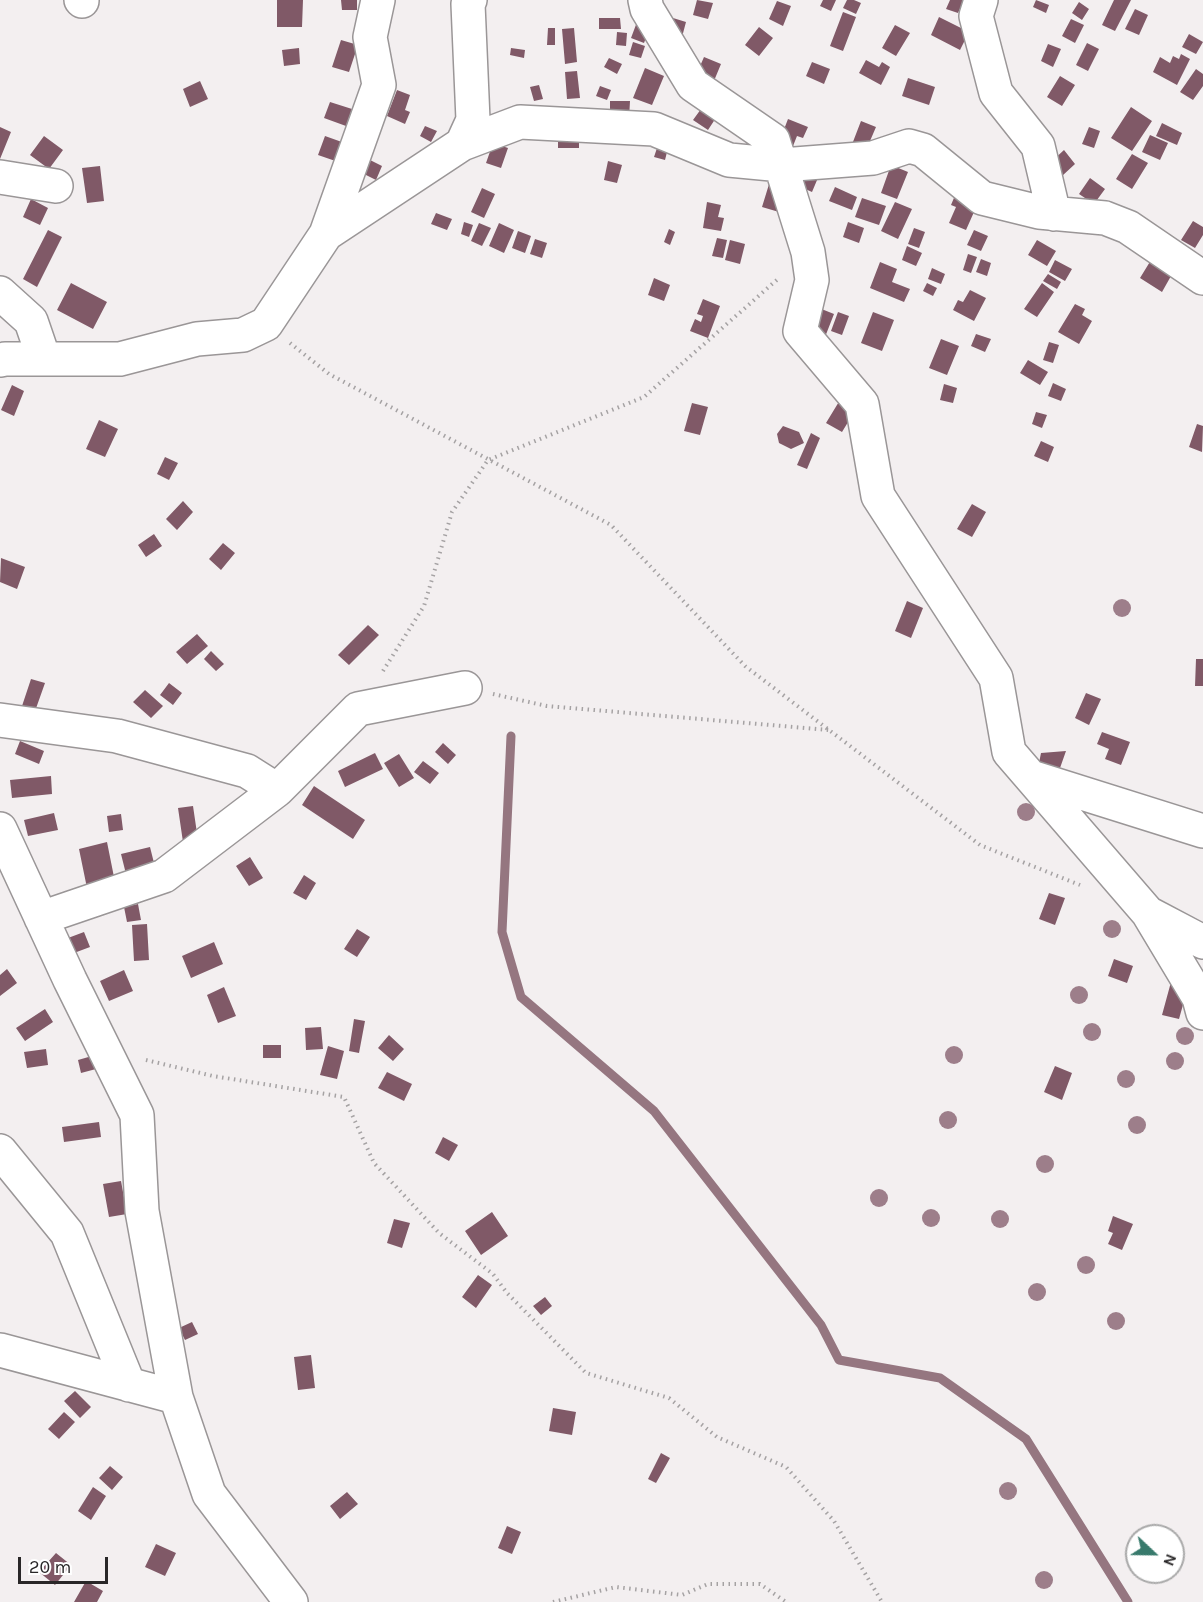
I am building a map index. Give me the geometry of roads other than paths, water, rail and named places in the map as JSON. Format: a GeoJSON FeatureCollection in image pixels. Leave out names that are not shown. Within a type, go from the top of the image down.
{"type":"FeatureCollection","features":[{"type":"Feature","properties":{"kind":"street"},"geometry":{"type":"LineString","coordinates":[[0,360],[120,359],[197,339],[243,335],[266,324],[326,234],[380,85],[370,37],[378,0]]}},
{"type":"Feature","properties":{"kind":"street"},"geometry":{"type":"LineString","coordinates":[[462,144],[473,120],[468,4],[470,0]]}},
{"type":"Feature","properties":{"kind":"street"},"geometry":{"type":"LineString","coordinates":[[645,0],[647,9],[693,85],[774,140],[808,252],[812,279],[800,331],[862,404],[878,496],[996,678],[1009,752],[1148,913],[1199,998],[1203,1013]]}},
{"type":"Feature","properties":{"kind":"street"},"geometry":{"type":"LineString","coordinates":[[981,0],[976,16],[996,93],[1038,146],[1054,214]]}},
{"type":"Feature","properties":{"kind":"street"},"geometry":{"type":"LineString","coordinates":[[326,234],[462,144],[520,122],[654,129],[729,160],[782,165],[873,158],[909,146],[923,150],[982,198],[1039,212],[1105,218],[1128,227],[1203,278]]}},
{"type":"Feature","properties":{"kind":"street"},"geometry":{"type":"LineString","coordinates":[[0,177],[56,186]]}},
{"type":"Feature","properties":{"kind":"street"},"geometry":{"type":"LineString","coordinates":[[0,293],[31,321],[44,359]]}},
{"type":"Feature","properties":{"kind":"street"},"geometry":{"type":"LineString","coordinates":[[41,918],[164,876],[277,790],[358,709],[465,688]]}},
{"type":"Feature","properties":{"kind":"street"},"geometry":{"type":"LineString","coordinates":[[0,720],[117,736],[247,771],[277,790]]}},
{"type":"Feature","properties":{"kind":"street"},"geometry":{"type":"LineString","coordinates":[[1031,777],[1203,831]]}},
{"type":"Feature","properties":{"kind":"street"},"geometry":{"type":"LineString","coordinates":[[0,829],[70,980],[137,1115],[141,1211],[176,1397],[209,1494],[291,1602]]}},
{"type":"Feature","properties":{"kind":"street"},"geometry":{"type":"LineString","coordinates":[[1148,913],[1203,942]]}},
{"type":"Feature","properties":{"kind":"street"},"geometry":{"type":"LineString","coordinates":[[0,1151],[67,1233],[129,1385]]}},
{"type":"Feature","properties":{"kind":"street"},"geometry":{"type":"LineString","coordinates":[[0,1350],[176,1397]]}},
{"type":"Feature","properties":{"kind":"waterway"},"geometry":{"type":"LineString","coordinates":[[511,736],[502,932],[521,997],[654,1111],[821,1325],[839,1360],[940,1378],[1026,1439],[1128,1602]]}}]}
